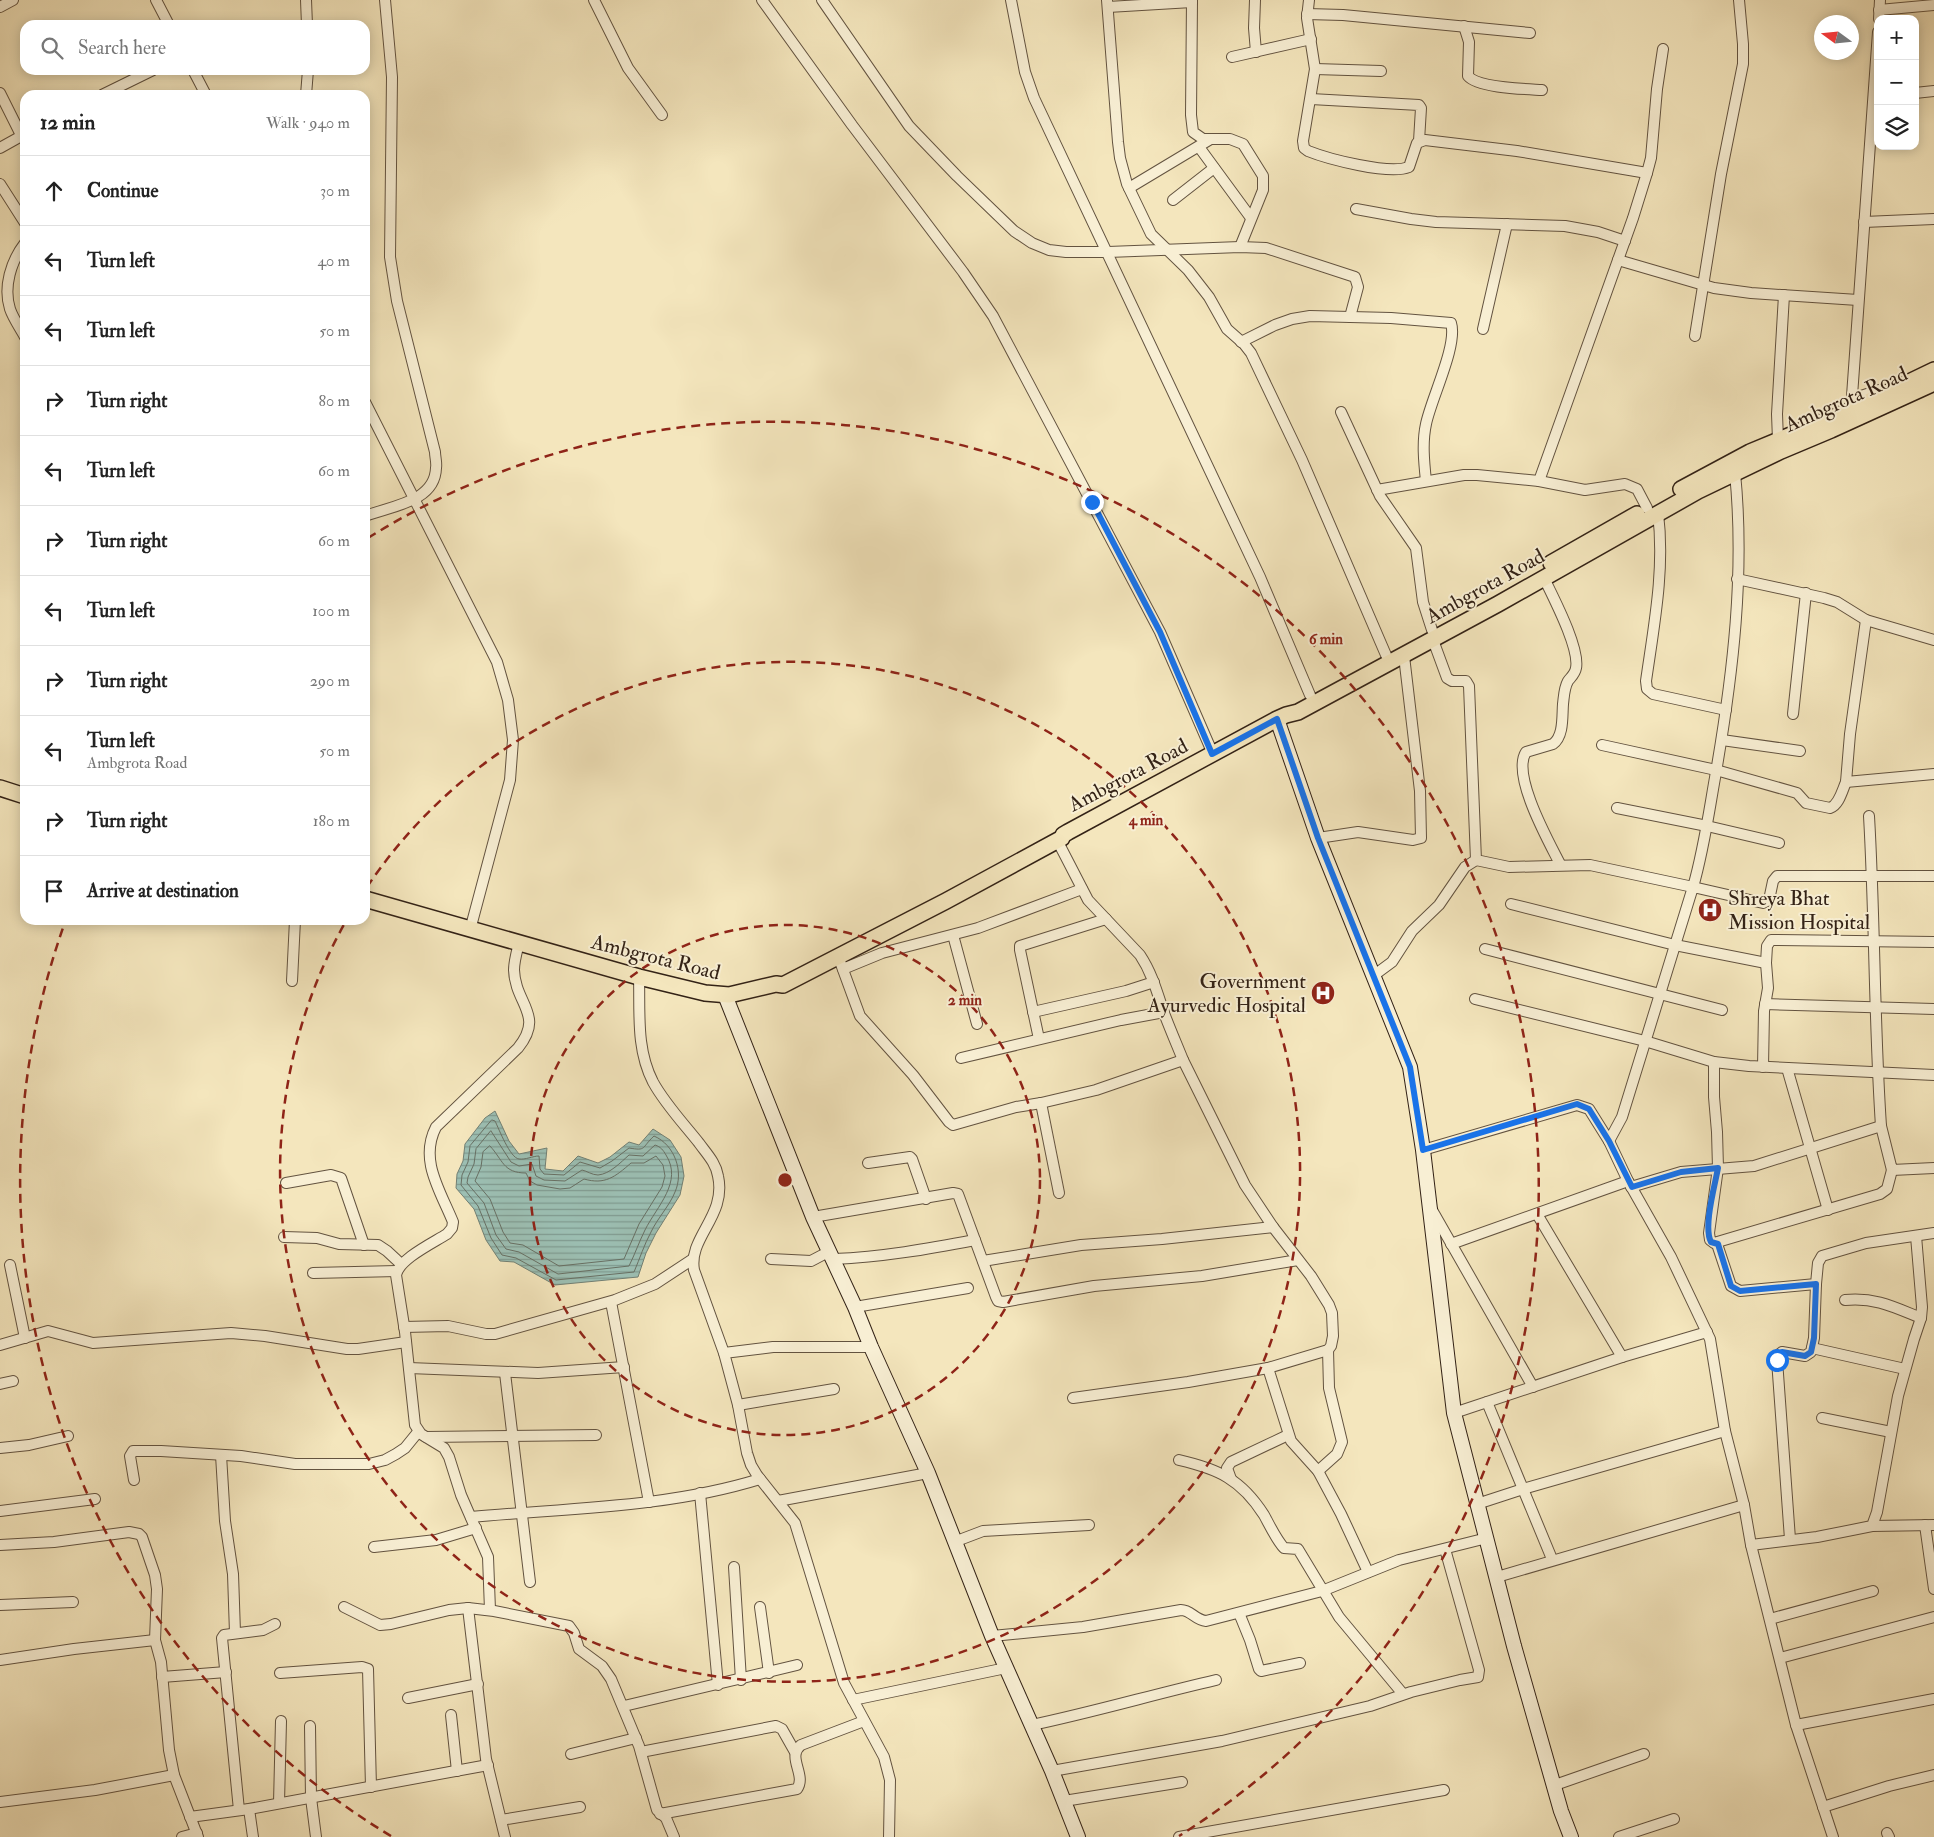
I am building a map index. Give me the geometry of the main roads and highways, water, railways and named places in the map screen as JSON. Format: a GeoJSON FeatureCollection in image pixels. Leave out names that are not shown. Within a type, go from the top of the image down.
{"type":"FeatureCollection","features":[{"type":"Feature","properties":{"kind":"main road"},"geometry":{"type":"LineString","coordinates":[[1282,717],[1290,706],[1386,655],[1432,635],[1652,511],[1721,467],[1852,404],[1934,370]]}},
{"type":"Feature","properties":{"kind":"main road","name":"Ambgrota Road"},"geometry":{"type":"LineString","coordinates":[[370,900],[639,977],[705,993],[725,995],[745,993],[776,984],[784,985],[841,962],[1060,837],[1212,754],[1282,717],[1298,712],[1404,656],[1432,635],[1544,578],[1652,511],[1934,382]]}},
{"type":"Feature","properties":{"kind":"main road"},"geometry":{"type":"LineString","coordinates":[[0,788],[20,794]]}},
{"type":"Feature","properties":{"kind":"main road"},"geometry":{"type":"LineString","coordinates":[[0,799],[20,805]]}},
{"type":"Feature","properties":{"kind":"main road"},"geometry":{"type":"LineString","coordinates":[[776,984],[830,949],[1059,832],[1060,837]]}},
{"type":"Feature","properties":{"kind":"water"},"geometry":{"type":"Polygon","coordinates":[[[495,1111],[509,1141],[519,1154],[547,1148],[545,1169],[563,1171],[578,1156],[598,1163],[610,1157],[629,1142],[639,1145],[653,1129],[670,1140],[681,1157],[684,1176],[680,1195],[656,1233],[646,1253],[638,1277],[555,1285],[514,1262],[500,1261],[486,1240],[474,1209],[456,1188],[457,1174],[463,1161],[465,1144],[485,1118],[495,1111]]]}},
{"type":"Feature","properties":{"kind":"place","name":"Shreya Bhat Mission Hospital"},"geometry":{"type":"Point","coordinates":[1710,910]}},
{"type":"Feature","properties":{"kind":"place","name":"Government Ayurvedic Hospital"},"geometry":{"type":"Point","coordinates":[1323,993]}}]}
